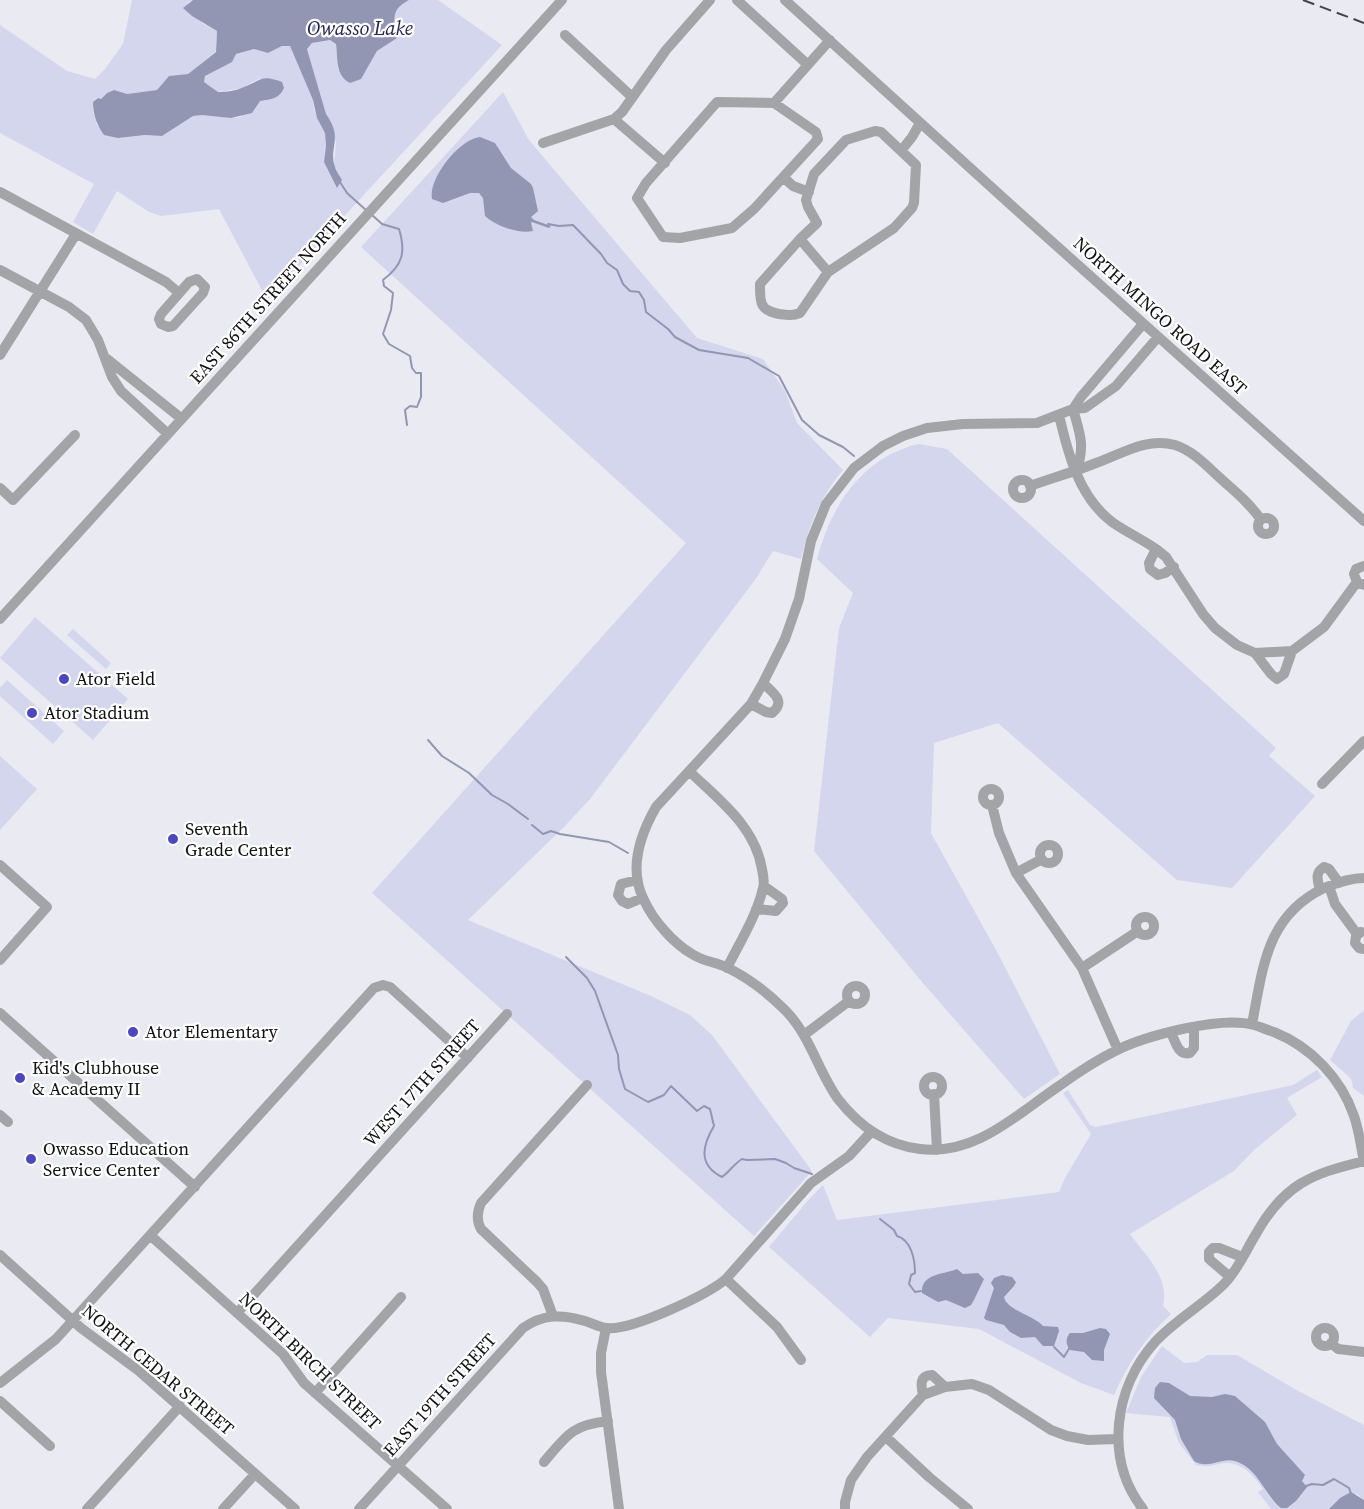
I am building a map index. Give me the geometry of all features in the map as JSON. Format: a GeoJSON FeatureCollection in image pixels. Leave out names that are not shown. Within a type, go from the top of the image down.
{"type":"FeatureCollection","features":[{"type":"Feature","properties":{"kind":"street","name":"EAST 86TH STREET NORTH"},"geometry":{"type":"LineString","coordinates":[[0,620],[562,0]]}},
{"type":"Feature","properties":{"kind":"street"},"geometry":{"type":"LineString","coordinates":[[543,143],[614,118],[622,112],[666,50],[710,0]]}},
{"type":"Feature","properties":{"kind":"street"},"geometry":{"type":"LineString","coordinates":[[737,0],[807,64]]}},
{"type":"Feature","properties":{"kind":"street","name":"NORTH MINGO ROAD EAST"},"geometry":{"type":"LineString","coordinates":[[785,0],[1364,521]]}},
{"type":"Feature","properties":{"kind":"street"},"geometry":{"type":"LineString","coordinates":[[565,35],[632,97]]}},
{"type":"Feature","properties":{"kind":"street"},"geometry":{"type":"LineString","coordinates":[[774,103],[830,40]]}},
{"type":"Feature","properties":{"kind":"street"},"geometry":{"type":"LineString","coordinates":[[717,102],[774,103],[816,132],[818,140],[754,209],[732,228],[680,238],[663,237],[637,198],[646,183],[717,102]]}},
{"type":"Feature","properties":{"kind":"street"},"geometry":{"type":"LineString","coordinates":[[614,118],[665,163]]}},
{"type":"Feature","properties":{"kind":"street"},"geometry":{"type":"LineString","coordinates":[[898,148],[912,137],[920,123]]}},
{"type":"Feature","properties":{"kind":"street"},"geometry":{"type":"LineString","coordinates":[[875,131],[881,132],[916,165],[912,208],[894,228],[828,272],[800,313],[793,316],[770,312],[764,309],[760,299],[760,284],[800,239],[818,224],[808,207],[806,200],[808,192],[814,174],[846,140],[875,131]]}},
{"type":"Feature","properties":{"kind":"street"},"geometry":{"type":"LineString","coordinates":[[783,177],[793,186],[808,192]]}},
{"type":"Feature","properties":{"kind":"street"},"geometry":{"type":"LineString","coordinates":[[0,192],[166,282],[179,293]]}},
{"type":"Feature","properties":{"kind":"street"},"geometry":{"type":"LineString","coordinates":[[1,350],[41,292],[76,234]]}},
{"type":"Feature","properties":{"kind":"street"},"geometry":{"type":"LineString","coordinates":[[800,239],[828,272]]}},
{"type":"Feature","properties":{"kind":"street"},"geometry":{"type":"LineString","coordinates":[[0,270],[69,307],[86,320],[106,358],[112,377],[121,391],[168,434]]}},
{"type":"Feature","properties":{"kind":"street"},"geometry":{"type":"LineString","coordinates":[[197,279],[205,287],[203,293],[173,326],[168,327],[161,324],[159,319],[179,293],[189,282],[197,279]]}},
{"type":"Feature","properties":{"kind":"street"},"geometry":{"type":"LineString","coordinates":[[1077,470],[1082,453],[1081,439],[1073,409],[1143,324]]}},
{"type":"Feature","properties":{"kind":"street"},"geometry":{"type":"LineString","coordinates":[[1143,1509],[1126,1482],[1117,1438],[1120,1409],[1126,1390],[1137,1369],[1154,1343],[1181,1318],[1210,1297],[1230,1277],[1266,1215],[1297,1184],[1323,1172],[1364,1161],[1355,1118],[1343,1091],[1327,1069],[1311,1053],[1284,1036],[1252,1024],[1211,1024],[1172,1033],[1118,1050],[1059,1085],[1019,1115],[963,1146],[937,1150],[896,1144],[870,1132],[838,1099],[804,1035],[785,1011],[762,990],[727,968],[692,954],[655,921],[642,898],[636,867],[645,826],[656,807],[751,704],[763,683],[785,639],[799,599],[811,541],[825,504],[854,468],[883,446],[927,428],[963,424],[1037,423],[1073,409],[1085,408],[1107,394],[1158,337]]}},
{"type":"Feature","properties":{"kind":"street"},"geometry":{"type":"LineString","coordinates":[[106,358],[182,419]]}},
{"type":"Feature","properties":{"kind":"street"},"geometry":{"type":"LineString","coordinates":[[1059,416],[1069,458],[1077,470],[1084,492],[1102,513],[1166,557],[1203,614],[1215,628],[1237,645],[1255,653],[1292,651],[1324,627],[1360,584],[1354,577],[1354,571],[1364,566]]}},
{"type":"Feature","properties":{"kind":"street"},"geometry":{"type":"LineString","coordinates":[[0,488],[13,501],[75,435]]}},
{"type":"Feature","properties":{"kind":"street"},"geometry":{"type":"LineString","coordinates":[[1030,486],[1145,444],[1175,445],[1197,457],[1254,508],[1262,520]]}},
{"type":"Feature","properties":{"kind":"street"},"geometry":{"type":"LineString","coordinates":[[1156,549],[1149,563],[1152,572],[1161,575],[1174,567]]}},
{"type":"Feature","properties":{"kind":"street"},"geometry":{"type":"LineString","coordinates":[[1255,653],[1270,674],[1277,679],[1284,674],[1292,651]]}},
{"type":"Feature","properties":{"kind":"street"},"geometry":{"type":"LineString","coordinates":[[751,704],[766,712],[777,709],[780,703],[778,698],[763,683]]}},
{"type":"Feature","properties":{"kind":"street"},"geometry":{"type":"LineString","coordinates":[[1322,784],[1364,741]]}},
{"type":"Feature","properties":{"kind":"street"},"geometry":{"type":"LineString","coordinates":[[689,771],[742,823],[754,843],[761,865],[764,885],[756,909],[727,968]]}},
{"type":"Feature","properties":{"kind":"street"},"geometry":{"type":"LineString","coordinates":[[992,805],[999,833],[1016,873],[1082,968],[1118,1050]]}},
{"type":"Feature","properties":{"kind":"street"},"geometry":{"type":"LineString","coordinates":[[1016,873],[1042,859]]}},
{"type":"Feature","properties":{"kind":"street"},"geometry":{"type":"LineString","coordinates":[[0,865],[47,907],[0,960]]}},
{"type":"Feature","properties":{"kind":"street"},"geometry":{"type":"LineString","coordinates":[[1252,1024],[1260,981],[1272,938],[1288,914],[1310,895],[1354,878],[1364,878]]}},
{"type":"Feature","properties":{"kind":"street"},"geometry":{"type":"LineString","coordinates":[[637,880],[621,884],[618,895],[628,904],[642,898]]}},
{"type":"Feature","properties":{"kind":"street"},"geometry":{"type":"LineString","coordinates":[[756,909],[776,911],[783,903],[779,896],[764,885]]}},
{"type":"Feature","properties":{"kind":"street"},"geometry":{"type":"LineString","coordinates":[[1330,887],[1335,904],[1350,926],[1361,933],[1355,938],[1355,944],[1364,949]]}},
{"type":"Feature","properties":{"kind":"street"},"geometry":{"type":"LineString","coordinates":[[1082,968],[1138,931]]}},
{"type":"Feature","properties":{"kind":"street"},"geometry":{"type":"LineString","coordinates":[[0,1383],[19,1366],[49,1347],[374,988],[383,985],[390,987],[468,1058]]}},
{"type":"Feature","properties":{"kind":"street"},"geometry":{"type":"LineString","coordinates":[[804,1035],[849,1001]]}},
{"type":"Feature","properties":{"kind":"street"},"geometry":{"type":"LineString","coordinates":[[0,1013],[195,1187]]}},
{"type":"Feature","properties":{"kind":"street","name":"WEST 17TH STREET"},"geometry":{"type":"LineString","coordinates":[[237,1313],[507,1014]]}},
{"type":"Feature","properties":{"kind":"street"},"geometry":{"type":"LineString","coordinates":[[1172,1033],[1180,1052],[1190,1053],[1194,1048],[1194,1028]]}},
{"type":"Feature","properties":{"kind":"street"},"geometry":{"type":"LineString","coordinates":[[587,1085],[481,1203],[477,1216],[481,1229],[543,1289],[553,1316],[571,1317],[606,1329],[633,1325],[698,1298],[726,1279],[812,1183],[849,1156],[870,1132]]}},
{"type":"Feature","properties":{"kind":"street"},"geometry":{"type":"LineString","coordinates":[[934,1094],[937,1150]]}},
{"type":"Feature","properties":{"kind":"street","name":"NORTH BIRCH STREET"},"geometry":{"type":"LineString","coordinates":[[151,1236],[283,1354],[304,1383],[447,1509]]}},
{"type":"Feature","properties":{"kind":"street"},"geometry":{"type":"LineString","coordinates":[[1230,1277],[1209,1259],[1209,1252],[1213,1248],[1219,1248],[1242,1257]]}},
{"type":"Feature","properties":{"kind":"street","name":"NORTH CEDAR STREET"},"geometry":{"type":"LineString","coordinates":[[0,1255],[73,1321],[128,1361],[295,1509]]}},
{"type":"Feature","properties":{"kind":"street"},"geometry":{"type":"LineString","coordinates":[[726,1279],[777,1327],[801,1360]]}},
{"type":"Feature","properties":{"kind":"street"},"geometry":{"type":"LineString","coordinates":[[315,1393],[401,1297]]}},
{"type":"Feature","properties":{"kind":"street","name":"EAST 19TH STREET"},"geometry":{"type":"LineString","coordinates":[[359,1509],[523,1328],[536,1319],[553,1316]]}},
{"type":"Feature","properties":{"kind":"street"},"geometry":{"type":"LineString","coordinates":[[606,1329],[600,1363],[619,1509]]}},
{"type":"Feature","properties":{"kind":"street"},"geometry":{"type":"LineString","coordinates":[[1331,1343],[1338,1349],[1363,1353]]}},
{"type":"Feature","properties":{"kind":"street"},"geometry":{"type":"LineString","coordinates":[[923,1395],[922,1378],[927,1375],[932,1375],[945,1387]]}},
{"type":"Feature","properties":{"kind":"street"},"geometry":{"type":"LineString","coordinates":[[844,1509],[851,1480],[867,1457],[923,1395],[945,1387],[972,1384],[989,1390],[1051,1430],[1067,1436],[1088,1440],[1117,1438]]}},
{"type":"Feature","properties":{"kind":"street"},"geometry":{"type":"LineString","coordinates":[[0,1401],[50,1446]]}},
{"type":"Feature","properties":{"kind":"street"},"geometry":{"type":"LineString","coordinates":[[87,1509],[180,1406]]}},
{"type":"Feature","properties":{"kind":"street"},"geometry":{"type":"LineString","coordinates":[[544,1462],[574,1430],[586,1423],[608,1420]]}},
{"type":"Feature","properties":{"kind":"street"},"geometry":{"type":"LineString","coordinates":[[886,1437],[968,1509]]}},
{"type":"Feature","properties":{"kind":"street"},"geometry":{"type":"LineString","coordinates":[[223,1509],[255,1474]]}},
{"type":"Feature","properties":{"kind":"shaded area"},"geometry":{"type":"Polygon","coordinates":[[[132,0],[193,0],[187,3],[202,23],[217,31],[216,51],[188,74],[169,76],[157,90],[127,94],[114,90],[101,99],[97,98],[93,102],[93,111],[97,125],[118,138],[162,136],[193,116],[202,114],[241,117],[260,78],[243,88],[218,92],[204,82],[205,76],[231,62],[235,54],[254,49],[268,53],[282,46],[290,46],[325,133],[324,162],[342,180],[334,166],[336,143],[332,123],[326,114],[307,49],[312,43],[330,40],[336,44],[338,70],[365,72],[377,51],[397,38],[393,17],[400,5],[409,0],[438,0],[502,45],[267,300],[219,209],[161,216],[149,212],[117,191],[93,234],[73,222],[94,184],[0,133],[0,25],[67,71],[95,79],[123,44],[132,0]]]}},
{"type":"Feature","properties":{"kind":"shaded area"},"geometry":{"type":"Polygon","coordinates":[[[503,92],[529,140],[697,338],[763,359],[785,391],[797,423],[843,470],[816,512],[801,559],[773,551],[755,580],[590,799],[468,920],[651,996],[690,1015],[712,1035],[812,1171],[754,1236],[372,893],[686,543],[361,247],[503,92]]]}},
{"type":"Feature","properties":{"kind":"shaded area"},"geometry":{"type":"Polygon","coordinates":[[[919,444],[947,449],[1276,748],[1269,756],[1315,796],[1232,888],[1177,880],[998,723],[934,743],[931,833],[995,948],[1060,1074],[1024,1099],[922,982],[814,851],[839,628],[853,593],[817,559],[823,539],[840,503],[865,472],[899,450],[919,444]]]}},
{"type":"Feature","properties":{"kind":"shaded area","name":"Ator Field"},"geometry":{"type":"Polygon","coordinates":[[[35,617],[128,699],[93,740],[0,658],[35,617]]]}},
{"type":"Feature","properties":{"kind":"shaded area"},"geometry":{"type":"Polygon","coordinates":[[[73,629],[111,663],[106,669],[67,635],[73,629]]]}},
{"type":"Feature","properties":{"kind":"shaded area","name":"Ator Stadium"},"geometry":{"type":"Polygon","coordinates":[[[7,680],[64,731],[53,744],[0,696],[0,688],[7,680]]]}},
{"type":"Feature","properties":{"kind":"shaded area"},"geometry":{"type":"Polygon","coordinates":[[[0,756],[37,789],[0,830],[0,756]]]}},
{"type":"Feature","properties":{"kind":"shaded area"},"geometry":{"type":"Polygon","coordinates":[[[1364,1010],[1364,1096],[1353,1088],[1348,1076],[1330,1060],[1351,1021],[1364,1010]]]}},
{"type":"Feature","properties":{"kind":"shaded area"},"geometry":{"type":"Polygon","coordinates":[[[1317,1070],[1322,1077],[1287,1098],[1297,1115],[1254,1150],[1234,1171],[1130,1234],[1160,1276],[1164,1295],[1163,1306],[1171,1314],[1138,1352],[1114,1395],[1081,1383],[979,1329],[888,1318],[870,1337],[769,1247],[823,1185],[837,1220],[1059,1192],[1091,1134],[1063,1093],[1068,1090],[1090,1125],[1096,1127],[1293,1085],[1317,1070]]]}},
{"type":"Feature","properties":{"kind":"shaded area"},"geometry":{"type":"Polygon","coordinates":[[[1162,1346],[1184,1363],[1197,1362],[1207,1355],[1237,1355],[1300,1392],[1364,1425],[1364,1500],[1357,1494],[1340,1498],[1329,1509],[1271,1509],[1258,1492],[1263,1489],[1245,1469],[1226,1463],[1196,1465],[1179,1443],[1170,1417],[1126,1413],[1141,1377],[1162,1346]]]}},
{"type":"Feature","properties":{"kind":"water","name":"Owasso Lake"},"geometry":{"type":"Polygon","coordinates":[[[193,0],[409,0],[396,11],[394,20],[397,38],[377,51],[361,79],[350,83],[345,80],[338,66],[336,44],[330,40],[312,43],[307,49],[326,114],[334,130],[333,160],[342,180],[337,188],[324,162],[325,133],[317,118],[313,100],[290,46],[282,46],[268,53],[254,49],[236,54],[232,62],[205,76],[204,82],[218,92],[238,89],[265,78],[282,82],[284,88],[280,94],[260,101],[252,113],[231,118],[193,116],[162,136],[118,138],[104,135],[97,124],[94,111],[93,102],[98,98],[101,99],[114,90],[127,94],[157,90],[169,76],[188,74],[216,52],[217,31],[183,8],[193,0]]]}},
{"type":"Feature","properties":{"kind":"water"},"geometry":{"type":"Polygon","coordinates":[[[480,137],[495,143],[511,168],[531,184],[538,211],[531,217],[551,226],[549,228],[532,222],[533,231],[527,232],[495,223],[485,216],[483,198],[479,193],[470,193],[443,203],[432,199],[435,181],[447,161],[463,145],[480,137]]]}},
{"type":"Feature","properties":{"kind":"water"},"geometry":{"type":"Polygon","coordinates":[[[957,1269],[963,1274],[978,1273],[984,1279],[971,1305],[965,1308],[946,1300],[938,1302],[922,1293],[923,1286],[929,1278],[957,1269]]]}},
{"type":"Feature","properties":{"kind":"water"},"geometry":{"type":"Polygon","coordinates":[[[1002,1275],[1012,1277],[1016,1282],[1004,1297],[1010,1306],[1043,1326],[1058,1327],[1059,1331],[1054,1346],[1043,1346],[1035,1337],[1021,1338],[1010,1332],[1004,1325],[984,1318],[994,1288],[991,1283],[994,1278],[1002,1275]]]}},
{"type":"Feature","properties":{"kind":"water"},"geometry":{"type":"Polygon","coordinates":[[[1100,1328],[1106,1329],[1110,1334],[1104,1350],[1104,1361],[1092,1360],[1084,1352],[1070,1350],[1067,1337],[1070,1333],[1083,1333],[1100,1328]]]}},
{"type":"Feature","properties":{"kind":"water"},"geometry":{"type":"Polygon","coordinates":[[[1160,1382],[1169,1383],[1190,1396],[1212,1397],[1225,1394],[1235,1396],[1265,1422],[1277,1444],[1305,1475],[1302,1481],[1307,1487],[1296,1501],[1287,1508],[1281,1508],[1250,1469],[1243,1464],[1230,1460],[1209,1464],[1194,1461],[1181,1439],[1175,1420],[1154,1398],[1155,1388],[1160,1382]]]}},
{"type":"Feature","properties":{"kind":"water"},"geometry":{"type":"Polygon","coordinates":[[[1351,1492],[1364,1500],[1364,1509],[1329,1509],[1340,1498],[1351,1492]]]}},
{"type":"Feature","properties":{"kind":"waterway"},"geometry":{"type":"LineString","coordinates":[[340,182],[347,193],[367,211]]}},
{"type":"Feature","properties":{"kind":"waterway"},"geometry":{"type":"LineString","coordinates":[[371,214],[382,224],[399,229],[401,237],[402,251],[399,263],[383,280],[384,286],[393,293],[391,310],[383,334],[389,344],[410,356],[412,368],[416,373],[421,373],[421,397],[417,407],[410,406],[405,410],[407,425]]}},
{"type":"Feature","properties":{"kind":"waterway"},"geometry":{"type":"LineString","coordinates":[[548,224],[573,225],[607,263],[617,270],[623,284],[630,291],[639,292],[644,300],[646,312],[675,337],[699,350],[748,358],[779,376],[802,420],[819,435],[843,447],[854,456]]}},
{"type":"Feature","properties":{"kind":"waterway"},"geometry":{"type":"LineString","coordinates":[[428,740],[442,756],[469,773],[492,795],[528,819]]}},
{"type":"Feature","properties":{"kind":"waterway"},"geometry":{"type":"LineString","coordinates":[[532,825],[543,834],[551,831],[609,842],[628,853]]}},
{"type":"Feature","properties":{"kind":"waterway"},"geometry":{"type":"LineString","coordinates":[[566,957],[587,978],[595,991],[618,1055],[619,1069],[625,1089],[648,1102],[664,1095],[671,1086],[697,1111],[704,1106],[710,1109],[714,1126],[704,1154],[709,1167],[714,1172],[722,1177],[742,1159],[775,1159],[812,1174]]}},
{"type":"Feature","properties":{"kind":"waterway"},"geometry":{"type":"LineString","coordinates":[[880,1219],[909,1246],[915,1273],[911,1275],[909,1284],[915,1292],[921,1291]]}},
{"type":"Feature","properties":{"kind":"waterway"},"geometry":{"type":"LineString","coordinates":[[1054,1347],[1064,1357],[1070,1347]]}},
{"type":"Feature","properties":{"kind":"waterway"},"geometry":{"type":"LineString","coordinates":[[1303,1487],[1312,1484],[1323,1485],[1334,1479],[1349,1488],[1351,1494]]}},
{"type":"Feature","properties":{"kind":"railway"},"geometry":{"type":"LineString","coordinates":[[1303,0],[1364,23]]}},
{"type":"Feature","properties":{"kind":"place","name":"Ator Field"},"geometry":{"type":"Point","coordinates":[64,679]}},
{"type":"Feature","properties":{"kind":"place","name":"Ator Stadium"},"geometry":{"type":"Point","coordinates":[32,713]}},
{"type":"Feature","properties":{"kind":"place","name":"Seventh Grade Center"},"geometry":{"type":"Point","coordinates":[173,839]}},
{"type":"Feature","properties":{"kind":"place","name":"Ator Elementary"},"geometry":{"type":"Point","coordinates":[133,1032]}},
{"type":"Feature","properties":{"kind":"place","name":"Kid's Clubhouse & Academy II"},"geometry":{"type":"Point","coordinates":[20,1078]}},
{"type":"Feature","properties":{"kind":"place","name":"Owasso Education Service Center"},"geometry":{"type":"Point","coordinates":[31,1159]}}]}
